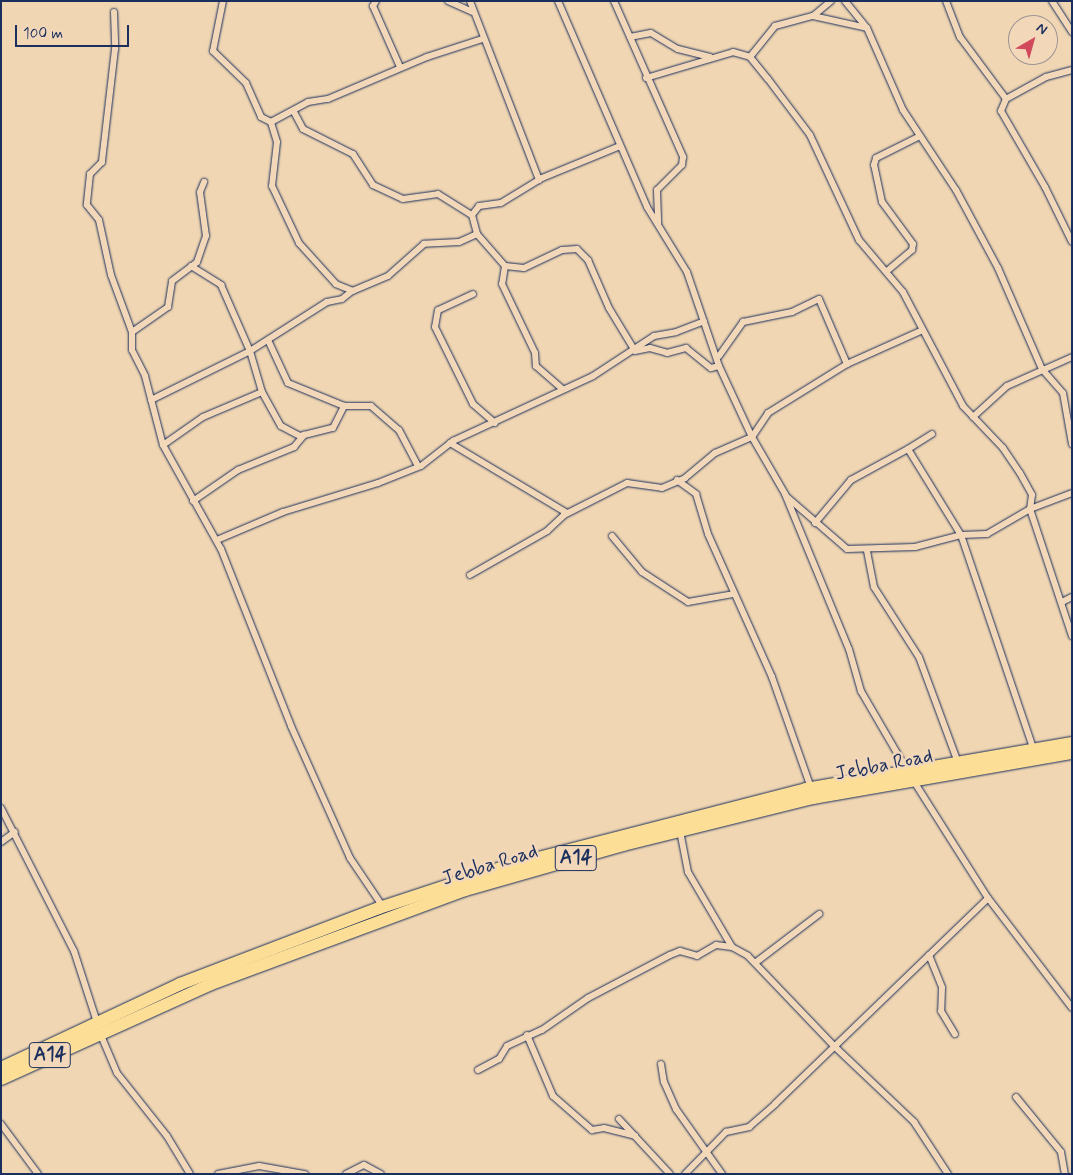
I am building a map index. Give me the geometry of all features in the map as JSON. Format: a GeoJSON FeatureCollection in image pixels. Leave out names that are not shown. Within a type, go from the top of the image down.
{"type":"FeatureCollection","features":[{"type":"Feature","properties":{"kind":"highway"},"geometry":{"type":"LineString","coordinates":[[1,1068],[98,1027],[180,984],[383,907],[573,848],[811,788],[910,774],[957,760],[1072,743]]}},
{"type":"Feature","properties":{"kind":"highway","name":"Jebba Road"},"geometry":{"type":"LineString","coordinates":[[1,1079],[98,1027],[465,890],[680,831],[910,774],[1072,753]]}},
{"type":"Feature","properties":{"kind":"street"},"geometry":{"type":"LineString","coordinates":[[223,1],[213,51],[246,84],[262,117],[271,122],[277,142],[272,186],[285,217],[299,243],[336,284],[352,291]]}},
{"type":"Feature","properties":{"kind":"street"},"geometry":{"type":"LineString","coordinates":[[376,1],[373,6],[400,67]]}},
{"type":"Feature","properties":{"kind":"street"},"geometry":{"type":"LineString","coordinates":[[448,1],[473,12]]}},
{"type":"Feature","properties":{"kind":"street"},"geometry":{"type":"LineString","coordinates":[[470,1],[482,39],[539,180]]}},
{"type":"Feature","properties":{"kind":"street"},"geometry":{"type":"LineString","coordinates":[[558,1],[620,146],[658,224],[687,272],[720,366],[752,437],[785,494],[849,649],[861,690],[910,774],[988,898],[1072,1008]]}},
{"type":"Feature","properties":{"kind":"street"},"geometry":{"type":"LineString","coordinates":[[614,1],[646,78],[684,161],[657,190],[658,224]]}},
{"type":"Feature","properties":{"kind":"street"},"geometry":{"type":"LineString","coordinates":[[750,57],[775,26],[813,16],[831,1]]}},
{"type":"Feature","properties":{"kind":"street"},"geometry":{"type":"LineString","coordinates":[[846,1],[867,28],[903,110],[956,190],[998,268],[1042,368],[1063,393],[1072,444]]}},
{"type":"Feature","properties":{"kind":"street"},"geometry":{"type":"LineString","coordinates":[[946,1],[960,37],[1006,99]]}},
{"type":"Feature","properties":{"kind":"street"},"geometry":{"type":"LineString","coordinates":[[1052,1],[1071,27]]}},
{"type":"Feature","properties":{"kind":"street"},"geometry":{"type":"LineString","coordinates":[[114,12],[115,49],[106,104],[102,162],[90,174],[87,205],[99,220],[111,275],[132,332],[132,350],[145,376],[163,445],[193,501],[217,540],[301,749],[350,858],[383,907]]}},
{"type":"Feature","properties":{"kind":"street"},"geometry":{"type":"LineString","coordinates":[[813,16],[867,28]]}},
{"type":"Feature","properties":{"kind":"street"},"geometry":{"type":"LineString","coordinates":[[630,37],[651,33],[678,49],[711,58]]}},
{"type":"Feature","properties":{"kind":"street"},"geometry":{"type":"LineString","coordinates":[[271,122],[294,112],[308,102],[328,99],[400,67],[482,39]]}},
{"type":"Feature","properties":{"kind":"street"},"geometry":{"type":"LineString","coordinates":[[646,78],[733,52],[750,57],[810,134],[859,240],[887,271],[973,417],[1003,448],[1020,473],[1032,496],[1030,509],[1072,636]]}},
{"type":"Feature","properties":{"kind":"street"},"geometry":{"type":"LineString","coordinates":[[1072,70],[1046,78],[1006,99],[1001,111],[1004,121],[1035,168],[1072,242]]}},
{"type":"Feature","properties":{"kind":"street"},"geometry":{"type":"LineString","coordinates":[[294,112],[302,129],[353,154],[373,185],[404,199],[438,194],[472,215],[477,234],[505,266],[524,268],[562,250],[577,249],[588,260],[613,316],[635,351]]}},
{"type":"Feature","properties":{"kind":"street"},"geometry":{"type":"LineString","coordinates":[[887,271],[912,250],[913,244],[882,202],[874,165],[876,158],[920,136]]}},
{"type":"Feature","properties":{"kind":"street"},"geometry":{"type":"LineString","coordinates":[[472,215],[479,206],[501,203],[539,180],[620,146]]}},
{"type":"Feature","properties":{"kind":"street"},"geometry":{"type":"LineString","coordinates":[[132,332],[168,307],[172,281],[196,262],[206,236],[200,192],[204,182]]}},
{"type":"Feature","properties":{"kind":"street"},"geometry":{"type":"LineString","coordinates":[[151,400],[250,351],[327,302],[342,299],[352,291],[388,276],[424,244],[459,242],[477,234]]}},
{"type":"Feature","properties":{"kind":"street"},"geometry":{"type":"LineString","coordinates":[[191,266],[221,286],[250,351],[262,392],[281,426],[304,435],[333,428],[344,406]]}},
{"type":"Feature","properties":{"kind":"street"},"geometry":{"type":"LineString","coordinates":[[505,266],[502,284],[535,353],[536,366],[562,389]]}},
{"type":"Feature","properties":{"kind":"street"},"geometry":{"type":"LineString","coordinates":[[473,294],[438,310],[434,327],[473,404],[495,423]]}},
{"type":"Feature","properties":{"kind":"street"},"geometry":{"type":"LineString","coordinates":[[718,356],[743,322],[792,312],[819,299],[846,364]]}},
{"type":"Feature","properties":{"kind":"street"},"geometry":{"type":"LineString","coordinates":[[217,540],[283,512],[418,466],[450,443],[495,423],[635,351],[654,336],[676,332],[704,320]]}},
{"type":"Feature","properties":{"kind":"street"},"geometry":{"type":"LineString","coordinates":[[470,575],[547,531],[567,512],[627,483],[662,488],[698,470],[715,453],[752,437],[768,413],[846,364],[923,330]]}},
{"type":"Feature","properties":{"kind":"street"},"geometry":{"type":"LineString","coordinates":[[268,340],[288,383],[344,406],[371,406],[399,430],[418,466]]}},
{"type":"Feature","properties":{"kind":"street"},"geometry":{"type":"LineString","coordinates":[[635,351],[650,348],[667,353],[686,348],[711,368],[720,366]]}},
{"type":"Feature","properties":{"kind":"street"},"geometry":{"type":"LineString","coordinates":[[973,417],[1007,386],[1042,368],[1072,357]]}},
{"type":"Feature","properties":{"kind":"street"},"geometry":{"type":"LineString","coordinates":[[163,445],[203,418],[262,392]]}},
{"type":"Feature","properties":{"kind":"street"},"geometry":{"type":"LineString","coordinates":[[815,523],[851,480],[932,434]]}},
{"type":"Feature","properties":{"kind":"street"},"geometry":{"type":"LineString","coordinates":[[193,501],[238,470],[294,447],[304,435]]}},
{"type":"Feature","properties":{"kind":"street"},"geometry":{"type":"LineString","coordinates":[[450,443],[567,512]]}},
{"type":"Feature","properties":{"kind":"street"},"geometry":{"type":"LineString","coordinates":[[908,449],[961,535],[1033,748]]}},
{"type":"Feature","properties":{"kind":"street"},"geometry":{"type":"LineString","coordinates":[[677,480],[696,494],[734,594],[772,677],[811,788]]}},
{"type":"Feature","properties":{"kind":"street"},"geometry":{"type":"LineString","coordinates":[[785,494],[815,523],[847,549],[866,550],[915,547],[961,535],[987,534],[1030,509],[1072,493]]}},
{"type":"Feature","properties":{"kind":"street"},"geometry":{"type":"LineString","coordinates":[[612,536],[642,572],[688,602],[734,594]]}},
{"type":"Feature","properties":{"kind":"street"},"geometry":{"type":"LineString","coordinates":[[866,550],[874,587],[919,657],[957,760]]}},
{"type":"Feature","properties":{"kind":"street"},"geometry":{"type":"LineString","coordinates":[[1062,602],[1072,597]]}},
{"type":"Feature","properties":{"kind":"street"},"geometry":{"type":"LineString","coordinates":[[1,808],[15,832],[74,951],[98,1027],[117,1073],[167,1136],[190,1174]]}},
{"type":"Feature","properties":{"kind":"street"},"geometry":{"type":"LineString","coordinates":[[680,831],[688,872],[732,947],[755,963],[833,1045],[914,1122],[948,1174]]}},
{"type":"Feature","properties":{"kind":"street"},"geometry":{"type":"LineString","coordinates":[[1,842],[15,832]]}},
{"type":"Feature","properties":{"kind":"street"},"geometry":{"type":"LineString","coordinates":[[685,1174],[726,1132],[749,1127],[988,898]]}},
{"type":"Feature","properties":{"kind":"street"},"geometry":{"type":"LineString","coordinates":[[755,963],[819,914]]}},
{"type":"Feature","properties":{"kind":"street"},"geometry":{"type":"LineString","coordinates":[[478,1070],[499,1059],[507,1046],[542,1030],[588,998],[670,955],[680,951],[697,956],[716,945],[732,947]]}},
{"type":"Feature","properties":{"kind":"street"},"geometry":{"type":"LineString","coordinates":[[929,954],[942,988],[941,1011],[955,1034]]}},
{"type":"Feature","properties":{"kind":"street"},"geometry":{"type":"LineString","coordinates":[[526,1036],[553,1096],[592,1130],[604,1128],[635,1136]]}},
{"type":"Feature","properties":{"kind":"street"},"geometry":{"type":"LineString","coordinates":[[661,1064],[664,1082],[676,1109],[722,1174]]}},
{"type":"Feature","properties":{"kind":"street"},"geometry":{"type":"LineString","coordinates":[[1016,1097],[1061,1152],[1066,1174]]}},
{"type":"Feature","properties":{"kind":"street"},"geometry":{"type":"LineString","coordinates":[[619,1119],[670,1174]]}},
{"type":"Feature","properties":{"kind":"street"},"geometry":{"type":"LineString","coordinates":[[1,1124],[38,1174]]}},
{"type":"Feature","properties":{"kind":"street"},"geometry":{"type":"LineString","coordinates":[[346,1174],[364,1164],[381,1174]]}},
{"type":"Feature","properties":{"kind":"street"},"geometry":{"type":"LineString","coordinates":[[218,1174],[259,1166],[305,1174]]}}]}
